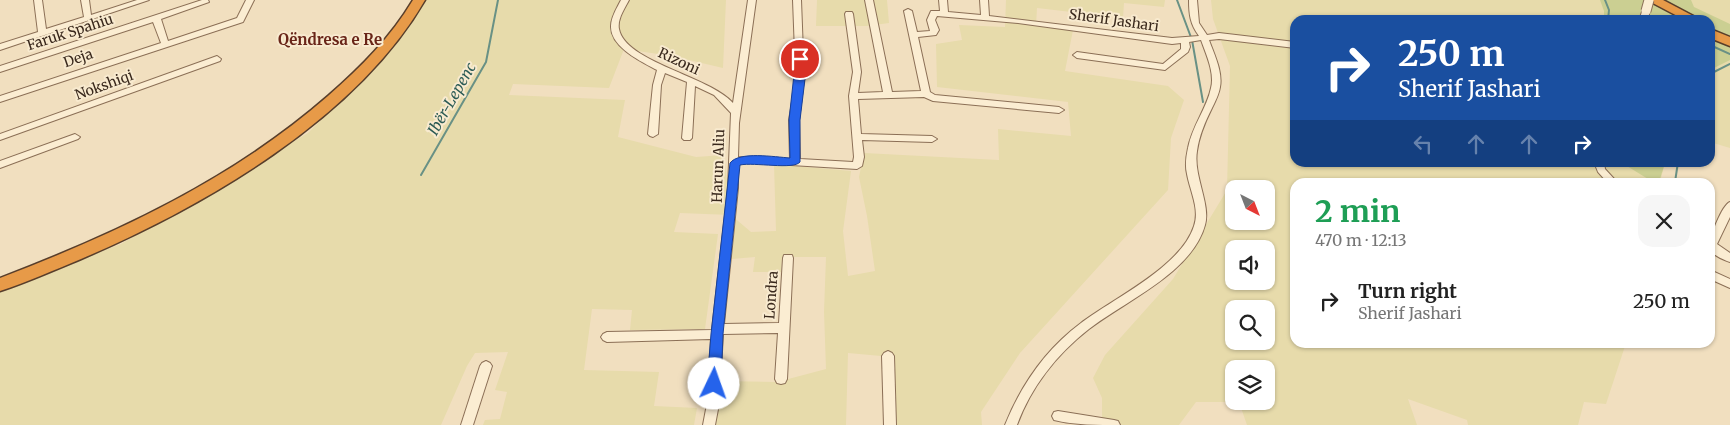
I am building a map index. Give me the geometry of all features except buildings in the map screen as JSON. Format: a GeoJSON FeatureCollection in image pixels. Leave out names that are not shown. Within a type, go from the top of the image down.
{"type":"FeatureCollection","features":[{"type":"Feature","properties":{"kind":"highway"},"geometry":{"type":"LineString","coordinates":[[0,278],[78,247],[147,214],[248,156],[305,115],[346,79],[378,46],[410,0]]}},
{"type":"Feature","properties":{"kind":"highway"},"geometry":{"type":"LineString","coordinates":[[0,285],[79,253],[149,220],[215,184],[261,154],[328,105],[364,71],[394,37],[418,0]]}},
{"type":"Feature","properties":{"kind":"highway"},"geometry":{"type":"LineString","coordinates":[[1653,0],[1684,15]]}},
{"type":"Feature","properties":{"kind":"highway"},"geometry":{"type":"LineString","coordinates":[[1643,5],[1669,15]]}},
{"type":"Feature","properties":{"kind":"highway"},"geometry":{"type":"LineString","coordinates":[[1715,29],[1730,36]]}},
{"type":"Feature","properties":{"kind":"highway"},"geometry":{"type":"LineString","coordinates":[[1715,35],[1730,42]]}},
{"type":"Feature","properties":{"kind":"street"},"geometry":{"type":"LineString","coordinates":[[38,0],[42,33]]}},
{"type":"Feature","properties":{"kind":"street"},"geometry":{"type":"LineString","coordinates":[[85,0],[88,18]]}},
{"type":"Feature","properties":{"kind":"street"},"geometry":{"type":"LineString","coordinates":[[0,47],[88,18],[129,2],[145,0]]}},
{"type":"Feature","properties":{"kind":"street","name":"Deja"},"geometry":{"type":"LineString","coordinates":[[0,100],[166,43],[240,20],[250,0]]}},
{"type":"Feature","properties":{"kind":"street","name":"Rizoni"},"geometry":{"type":"LineString","coordinates":[[625,0],[616,20],[615,29],[620,40],[633,52],[662,69],[716,92],[736,112]]}},
{"type":"Feature","properties":{"kind":"street","name":"Harun Aliu"},"geometry":{"type":"LineString","coordinates":[[709,425],[714,394],[717,332],[735,163],[736,112],[752,0]]}},
{"type":"Feature","properties":{"kind":"street"},"geometry":{"type":"LineString","coordinates":[[795,162],[794,120],[800,79],[797,0]]}},
{"type":"Feature","properties":{"kind":"street"},"geometry":{"type":"LineString","coordinates":[[874,0],[869,0],[888,96]]}},
{"type":"Feature","properties":{"kind":"street"},"geometry":{"type":"LineString","coordinates":[[913,35],[933,33],[935,30],[931,20],[934,13],[944,13],[943,0]]}},
{"type":"Feature","properties":{"kind":"street"},"geometry":{"type":"LineString","coordinates":[[984,0],[985,18]]}},
{"type":"Feature","properties":{"kind":"street"},"geometry":{"type":"LineString","coordinates":[[1077,54],[1165,67],[1185,50],[1193,39],[1195,21],[1193,0]]}},
{"type":"Feature","properties":{"kind":"street"},"geometry":{"type":"LineString","coordinates":[[1643,5],[1649,0]]}},
{"type":"Feature","properties":{"kind":"street","name":"Faruk Spahiu"},"geometry":{"type":"LineString","coordinates":[[0,69],[205,2]]}},
{"type":"Feature","properties":{"kind":"street"},"geometry":{"type":"LineString","coordinates":[[908,11],[926,94]]}},
{"type":"Feature","properties":{"kind":"street","name":"Sherif Jashari"},"geometry":{"type":"LineString","coordinates":[[944,13],[1172,41],[1229,37],[1290,44]]}},
{"type":"Feature","properties":{"kind":"street"},"geometry":{"type":"LineString","coordinates":[[735,163],[741,160],[756,160],[857,166],[859,157],[853,96],[857,72],[849,14]]}},
{"type":"Feature","properties":{"kind":"street"},"geometry":{"type":"LineString","coordinates":[[156,18],[166,43]]}},
{"type":"Feature","properties":{"kind":"street"},"geometry":{"type":"LineString","coordinates":[[1011,425],[1016,407],[1024,395],[1051,359],[1075,333],[1177,262],[1193,242],[1200,224],[1200,215],[1192,177],[1191,156],[1201,121],[1216,86],[1213,65],[1193,39]]}},
{"type":"Feature","properties":{"kind":"street","name":"Nokshiqi"},"geometry":{"type":"LineString","coordinates":[[0,137],[217,59]]}},
{"type":"Feature","properties":{"kind":"street"},"geometry":{"type":"LineString","coordinates":[[653,134],[657,85],[662,69]]}},
{"type":"Feature","properties":{"kind":"street"},"geometry":{"type":"LineString","coordinates":[[687,138],[691,82]]}},
{"type":"Feature","properties":{"kind":"street"},"geometry":{"type":"LineString","coordinates":[[853,96],[926,94],[933,98],[1059,110]]}},
{"type":"Feature","properties":{"kind":"street"},"geometry":{"type":"LineString","coordinates":[[0,165],[75,137]]}},
{"type":"Feature","properties":{"kind":"street"},"geometry":{"type":"LineString","coordinates":[[857,137],[932,139]]}},
{"type":"Feature","properties":{"kind":"street"},"geometry":{"type":"LineString","coordinates":[[1601,167],[1609,178]]}},
{"type":"Feature","properties":{"kind":"street"},"geometry":{"type":"LineString","coordinates":[[1715,238],[1730,206]]}},
{"type":"Feature","properties":{"kind":"street"},"geometry":{"type":"LineString","coordinates":[[1715,248],[1730,258]]}},
{"type":"Feature","properties":{"kind":"street","name":"Londra"},"geometry":{"type":"LineString","coordinates":[[717,332],[784,328],[788,258]]}},
{"type":"Feature","properties":{"kind":"street"},"geometry":{"type":"LineString","coordinates":[[1715,276],[1730,284]]}},
{"type":"Feature","properties":{"kind":"street"},"geometry":{"type":"LineString","coordinates":[[781,379],[784,328]]}},
{"type":"Feature","properties":{"kind":"street"},"geometry":{"type":"LineString","coordinates":[[608,337],[717,332]]}},
{"type":"Feature","properties":{"kind":"street"},"geometry":{"type":"LineString","coordinates":[[888,356],[890,425]]}},
{"type":"Feature","properties":{"kind":"street"},"geometry":{"type":"LineString","coordinates":[[467,425],[486,366]]}},
{"type":"Feature","properties":{"kind":"street"},"geometry":{"type":"LineString","coordinates":[[1058,416],[1114,425]]}},
{"type":"Feature","properties":{"kind":"shaded area"},"geometry":{"type":"Polygon","coordinates":[[[424,0],[726,0],[723,68],[672,56],[624,49],[609,88],[513,84],[509,95],[625,100],[618,137],[696,157],[724,155],[731,215],[680,213],[674,232],[718,234],[705,329],[630,330],[632,310],[592,309],[584,370],[659,372],[654,406],[697,408],[694,425],[483,425],[485,420],[500,419],[507,392],[495,390],[508,352],[475,353],[467,366],[441,425],[0,425],[0,290],[121,244],[308,133],[394,47],[424,0]]]}},
{"type":"Feature","properties":{"kind":"shaded area"},"geometry":{"type":"Polygon","coordinates":[[[817,0],[887,0],[889,23],[867,26],[816,26],[817,0]]]}},
{"type":"Feature","properties":{"kind":"shaded area"},"geometry":{"type":"Polygon","coordinates":[[[1006,0],[1165,0],[1164,7],[1124,3],[1123,18],[1037,8],[1036,26],[1073,30],[1065,71],[1168,86],[1184,100],[1171,138],[1168,190],[1020,353],[981,412],[982,425],[892,425],[892,357],[848,353],[846,425],[714,425],[720,381],[777,382],[826,369],[824,312],[826,257],[782,257],[781,272],[753,272],[755,257],[732,259],[731,215],[751,232],[776,231],[774,164],[851,171],[843,231],[848,276],[875,271],[859,177],[864,153],[999,160],[998,129],[1071,136],[1068,102],[937,87],[936,44],[962,40],[959,25],[1005,27],[1006,0]]]}},
{"type":"Feature","properties":{"kind":"shaded area"},"geometry":{"type":"Polygon","coordinates":[[[1211,0],[1730,0],[1730,148],[1715,144],[1715,15],[1290,15],[1290,167],[1664,167],[1661,178],[1290,178],[1290,348],[1624,348],[1606,404],[1584,402],[1578,425],[1468,425],[1467,420],[1408,399],[1417,425],[1247,425],[1242,410],[1275,410],[1275,360],[1225,360],[1225,402],[1196,402],[1179,425],[1102,425],[1102,398],[1093,378],[1105,355],[1173,279],[1225,193],[1225,230],[1275,230],[1275,180],[1227,180],[1230,66],[1213,19],[1211,0]]]}},
{"type":"Feature","properties":{"kind":"green space"},"geometry":{"type":"Polygon","coordinates":[[[1600,0],[1691,0],[1694,7],[1711,15],[1604,15],[1600,0]]]}},
{"type":"Feature","properties":{"kind":"green space"},"geometry":{"type":"Polygon","coordinates":[[[1715,17],[1730,24],[1730,60],[1715,68],[1715,17]]]}},
{"type":"Feature","properties":{"kind":"green space"},"geometry":{"type":"Polygon","coordinates":[[[1629,167],[1664,167],[1660,178],[1646,178],[1629,167]]]}},
{"type":"Feature","properties":{"kind":"waterway","name":"Ibër-Lepenc"},"geometry":{"type":"LineString","coordinates":[[421,175],[486,62],[498,0]]}},
{"type":"Feature","properties":{"kind":"waterway"},"geometry":{"type":"LineString","coordinates":[[1177,0],[1192,40],[1203,102]]}},
{"type":"Feature","properties":{"kind":"waterway"},"geometry":{"type":"LineString","coordinates":[[1605,0],[1609,10],[1608,15]]}},
{"type":"Feature","properties":{"kind":"waterway"},"geometry":{"type":"LineString","coordinates":[[1715,47],[1730,54]]}},
{"type":"Feature","properties":{"kind":"waterway"},"geometry":{"type":"LineString","coordinates":[[1715,72],[1730,64]]}},
{"type":"Feature","properties":{"kind":"waterway"},"geometry":{"type":"LineString","coordinates":[[1676,178],[1677,167]]}},
{"type":"Feature","properties":{"kind":"district","name":"Qëndresa e Re"},"geometry":{"type":"Point","coordinates":[330,40]}},
{"type":"Feature","properties":{"kind":"route"},"geometry":{"type":"LineString","coordinates":[[714,384],[717,334],[735,163],[741,160],[795,162],[794,120],[800,79],[800,59]]}}]}
